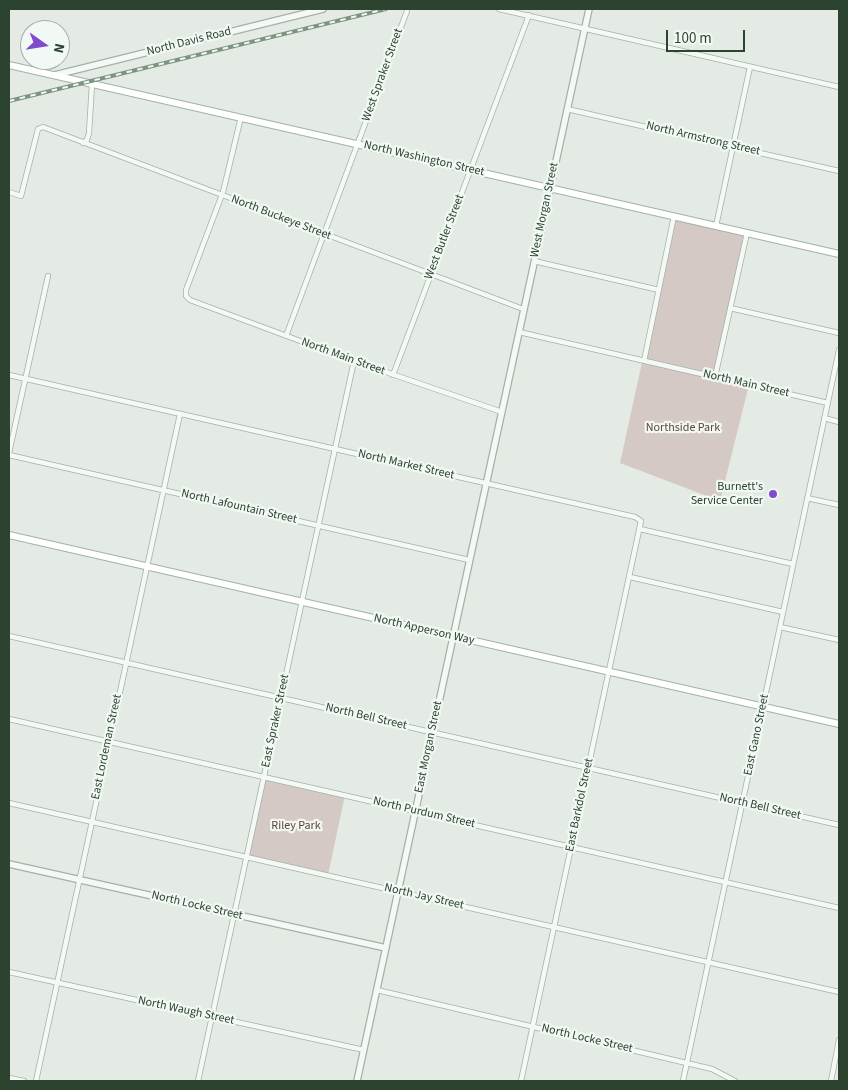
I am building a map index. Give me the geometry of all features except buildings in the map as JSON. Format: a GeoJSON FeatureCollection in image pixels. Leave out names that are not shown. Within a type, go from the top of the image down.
{"type":"FeatureCollection","features":[{"type":"Feature","properties":{"kind":"main road","name":"North Washington Street"},"geometry":{"type":"LineString","coordinates":[[9,65],[839,254]]}},
{"type":"Feature","properties":{"kind":"main road","name":"North Apperson Way"},"geometry":{"type":"LineString","coordinates":[[9,535],[839,724]]}},
{"type":"Feature","properties":{"kind":"street","name":"North Davis Road"},"geometry":{"type":"LineString","coordinates":[[54,75],[323,9]]}},
{"type":"Feature","properties":{"kind":"street"},"geometry":{"type":"LineString","coordinates":[[500,9],[839,87]]}},
{"type":"Feature","properties":{"kind":"street","name":"West Morgan Street"},"geometry":{"type":"LineString","coordinates":[[502,412],[589,9]]}},
{"type":"Feature","properties":{"kind":"street","name":"West Spraker Street"},"geometry":{"type":"LineString","coordinates":[[286,336],[407,11]]}},
{"type":"Feature","properties":{"kind":"street","name":"West Butler Street"},"geometry":{"type":"LineString","coordinates":[[393,375],[529,15]]}},
{"type":"Feature","properties":{"kind":"street"},"geometry":{"type":"LineString","coordinates":[[716,226],[750,67]]}},
{"type":"Feature","properties":{"kind":"street"},"geometry":{"type":"LineString","coordinates":[[81,143],[87,140],[89,132],[92,84]]}},
{"type":"Feature","properties":{"kind":"street","name":"North Armstrong Street"},"geometry":{"type":"LineString","coordinates":[[567,109],[839,171]]}},
{"type":"Feature","properties":{"kind":"street"},"geometry":{"type":"LineString","coordinates":[[221,196],[241,117]]}},
{"type":"Feature","properties":{"kind":"street","name":"North Buckeye Street"},"geometry":{"type":"LineString","coordinates":[[9,192],[21,196],[40,127],[524,309]]}},
{"type":"Feature","properties":{"kind":"street","name":"North Main Street"},"geometry":{"type":"LineString","coordinates":[[221,196],[186,290],[186,296],[190,300],[354,361],[502,412]]}},
{"type":"Feature","properties":{"kind":"street"},"geometry":{"type":"LineString","coordinates":[[644,360],[674,216]]}},
{"type":"Feature","properties":{"kind":"street"},"geometry":{"type":"LineString","coordinates":[[715,377],[747,233]]}},
{"type":"Feature","properties":{"kind":"street"},"geometry":{"type":"LineString","coordinates":[[534,261],[658,290]]}},
{"type":"Feature","properties":{"kind":"street"},"geometry":{"type":"LineString","coordinates":[[9,454],[48,276]]}},
{"type":"Feature","properties":{"kind":"street"},"geometry":{"type":"LineString","coordinates":[[730,308],[839,333]]}},
{"type":"Feature","properties":{"kind":"street","name":"North Main Street"},"geometry":{"type":"LineString","coordinates":[[519,332],[828,403]]}},
{"type":"Feature","properties":{"kind":"street","name":"East Gano Street"},"geometry":{"type":"LineString","coordinates":[[683,1081],[839,350]]}},
{"type":"Feature","properties":{"kind":"street","name":"East Spraker Street"},"geometry":{"type":"LineString","coordinates":[[198,1081],[354,361]]}},
{"type":"Feature","properties":{"kind":"street","name":"North Market Street"},"geometry":{"type":"LineString","coordinates":[[9,375],[635,517],[641,521],[640,529]]}},
{"type":"Feature","properties":{"kind":"street","name":"East Morgan Street"},"geometry":{"type":"LineString","coordinates":[[358,1081],[452,637],[502,412]]}},
{"type":"Feature","properties":{"kind":"street","name":"East Lordeman Street"},"geometry":{"type":"LineString","coordinates":[[36,1081],[180,414]]}},
{"type":"Feature","properties":{"kind":"street"},"geometry":{"type":"LineString","coordinates":[[824,418],[839,422]]}},
{"type":"Feature","properties":{"kind":"street","name":"North Lafountain Street"},"geometry":{"type":"LineString","coordinates":[[9,454],[469,560]]}},
{"type":"Feature","properties":{"kind":"street"},"geometry":{"type":"LineString","coordinates":[[807,498],[839,505]]}},
{"type":"Feature","properties":{"kind":"street"},"geometry":{"type":"LineString","coordinates":[[640,529],[793,564]]}},
{"type":"Feature","properties":{"kind":"street","name":"East Barkdol Street"},"geometry":{"type":"LineString","coordinates":[[521,1081],[640,529]]}},
{"type":"Feature","properties":{"kind":"street"},"geometry":{"type":"LineString","coordinates":[[630,577],[783,612]]}},
{"type":"Feature","properties":{"kind":"street"},"geometry":{"type":"LineString","coordinates":[[780,627],[839,640]]}},
{"type":"Feature","properties":{"kind":"street","name":"North Bell Street"},"geometry":{"type":"LineString","coordinates":[[9,636],[839,825]]}},
{"type":"Feature","properties":{"kind":"street","name":"North Purdum Street"},"geometry":{"type":"LineString","coordinates":[[9,719],[839,908]]}},
{"type":"Feature","properties":{"kind":"street","name":"North Jay Street"},"geometry":{"type":"LineString","coordinates":[[9,803],[839,992]]}},
{"type":"Feature","properties":{"kind":"street","name":"North Locke Street"},"geometry":{"type":"LineString","coordinates":[[9,864],[386,948]]}},
{"type":"Feature","properties":{"kind":"street","name":"North Waugh Street"},"geometry":{"type":"LineString","coordinates":[[9,972],[57,981],[364,1050]]}},
{"type":"Feature","properties":{"kind":"street","name":"North Locke Street"},"geometry":{"type":"LineString","coordinates":[[377,990],[712,1069],[735,1081]]}},
{"type":"Feature","properties":{"kind":"street"},"geometry":{"type":"LineString","coordinates":[[830,1081],[839,1040]]}},
{"type":"Feature","properties":{"kind":"street"},"geometry":{"type":"LineString","coordinates":[[9,1078],[24,1081]]}},
{"type":"Feature","properties":{"kind":"green space","name":"Northside Park"},"geometry":{"type":"Polygon","coordinates":[[[674,216],[747,233],[715,376],[749,385],[720,501],[620,463],[674,216]]]}},
{"type":"Feature","properties":{"kind":"green space","name":"Riley Park"},"geometry":{"type":"Polygon","coordinates":[[[264,777],[345,795],[328,875],[246,857],[264,777]]]}},
{"type":"Feature","properties":{"kind":"railway"},"geometry":{"type":"LineString","coordinates":[[9,101],[386,9]]}},
{"type":"Feature","properties":{"kind":"place","name":"Burnett's Service Center"},"geometry":{"type":"Point","coordinates":[773,494]}}]}
